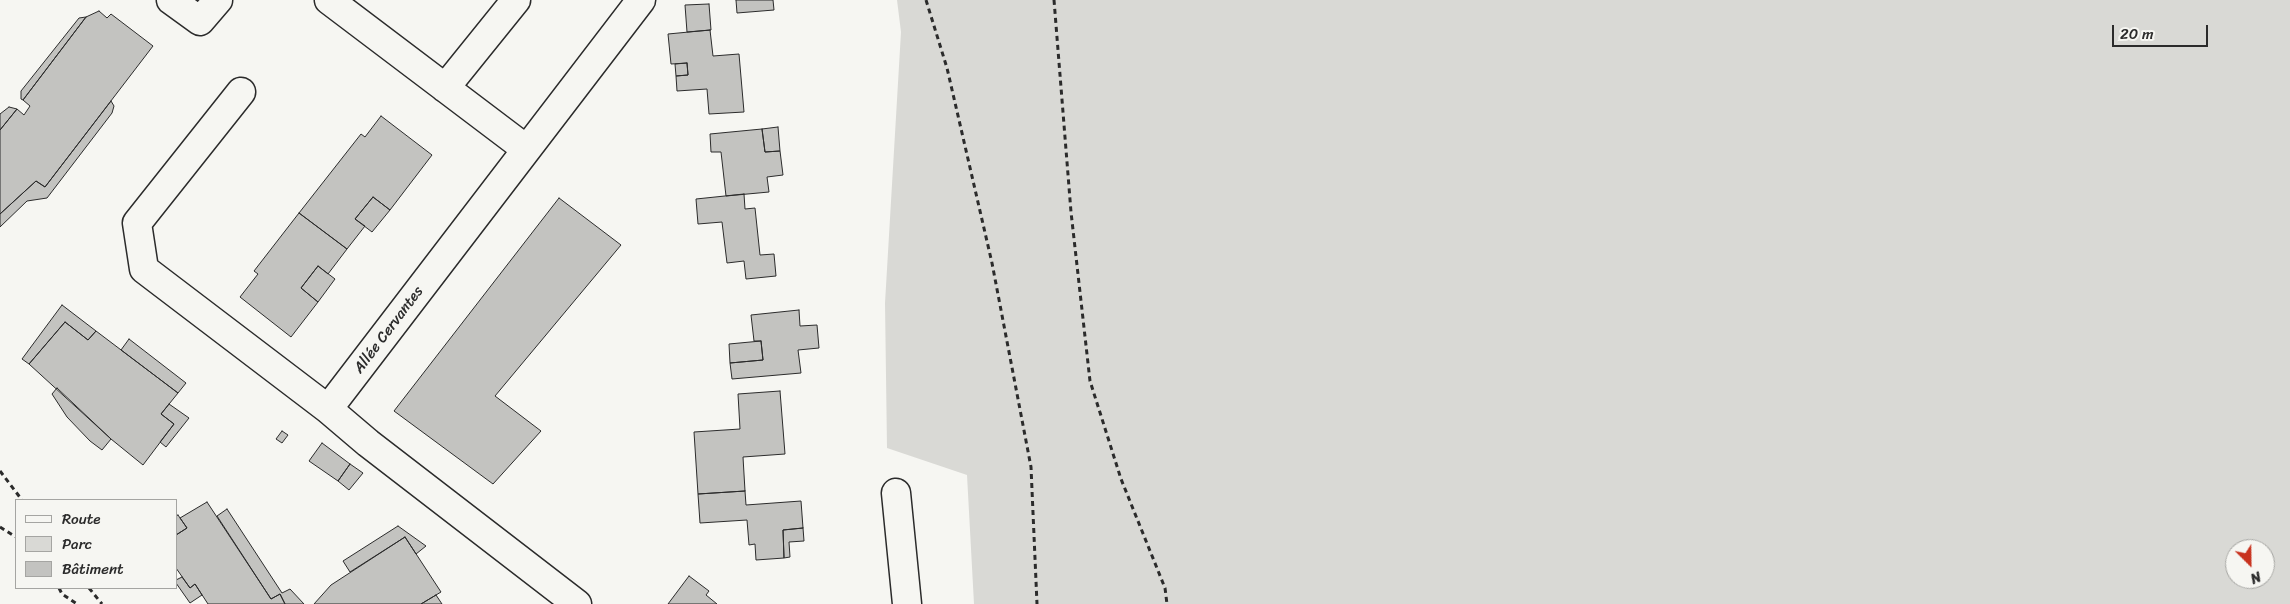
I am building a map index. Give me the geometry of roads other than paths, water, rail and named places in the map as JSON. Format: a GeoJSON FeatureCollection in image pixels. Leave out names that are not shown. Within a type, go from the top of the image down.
{"type":"FeatureCollection","features":[{"type":"Feature","properties":{"kind":"street"},"geometry":{"type":"LineString","coordinates":[[171,0],[200,21],[218,0]]}},
{"type":"Feature","properties":{"kind":"street"},"geometry":{"type":"LineString","coordinates":[[329,0],[526,149]]}},
{"type":"Feature","properties":{"kind":"street"},"geometry":{"type":"LineString","coordinates":[[445,88],[516,0]]}},
{"type":"Feature","properties":{"kind":"street","name":"Allée Cervantes"},"geometry":{"type":"LineString","coordinates":[[328,409],[641,0]]}},
{"type":"Feature","properties":{"kind":"street"},"geometry":{"type":"LineString","coordinates":[[241,92],[137,223],[144,269],[328,409],[368,443],[577,604]]}},
{"type":"Feature","properties":{"kind":"street"},"geometry":{"type":"LineString","coordinates":[[896,493],[907,604]]}}]}
